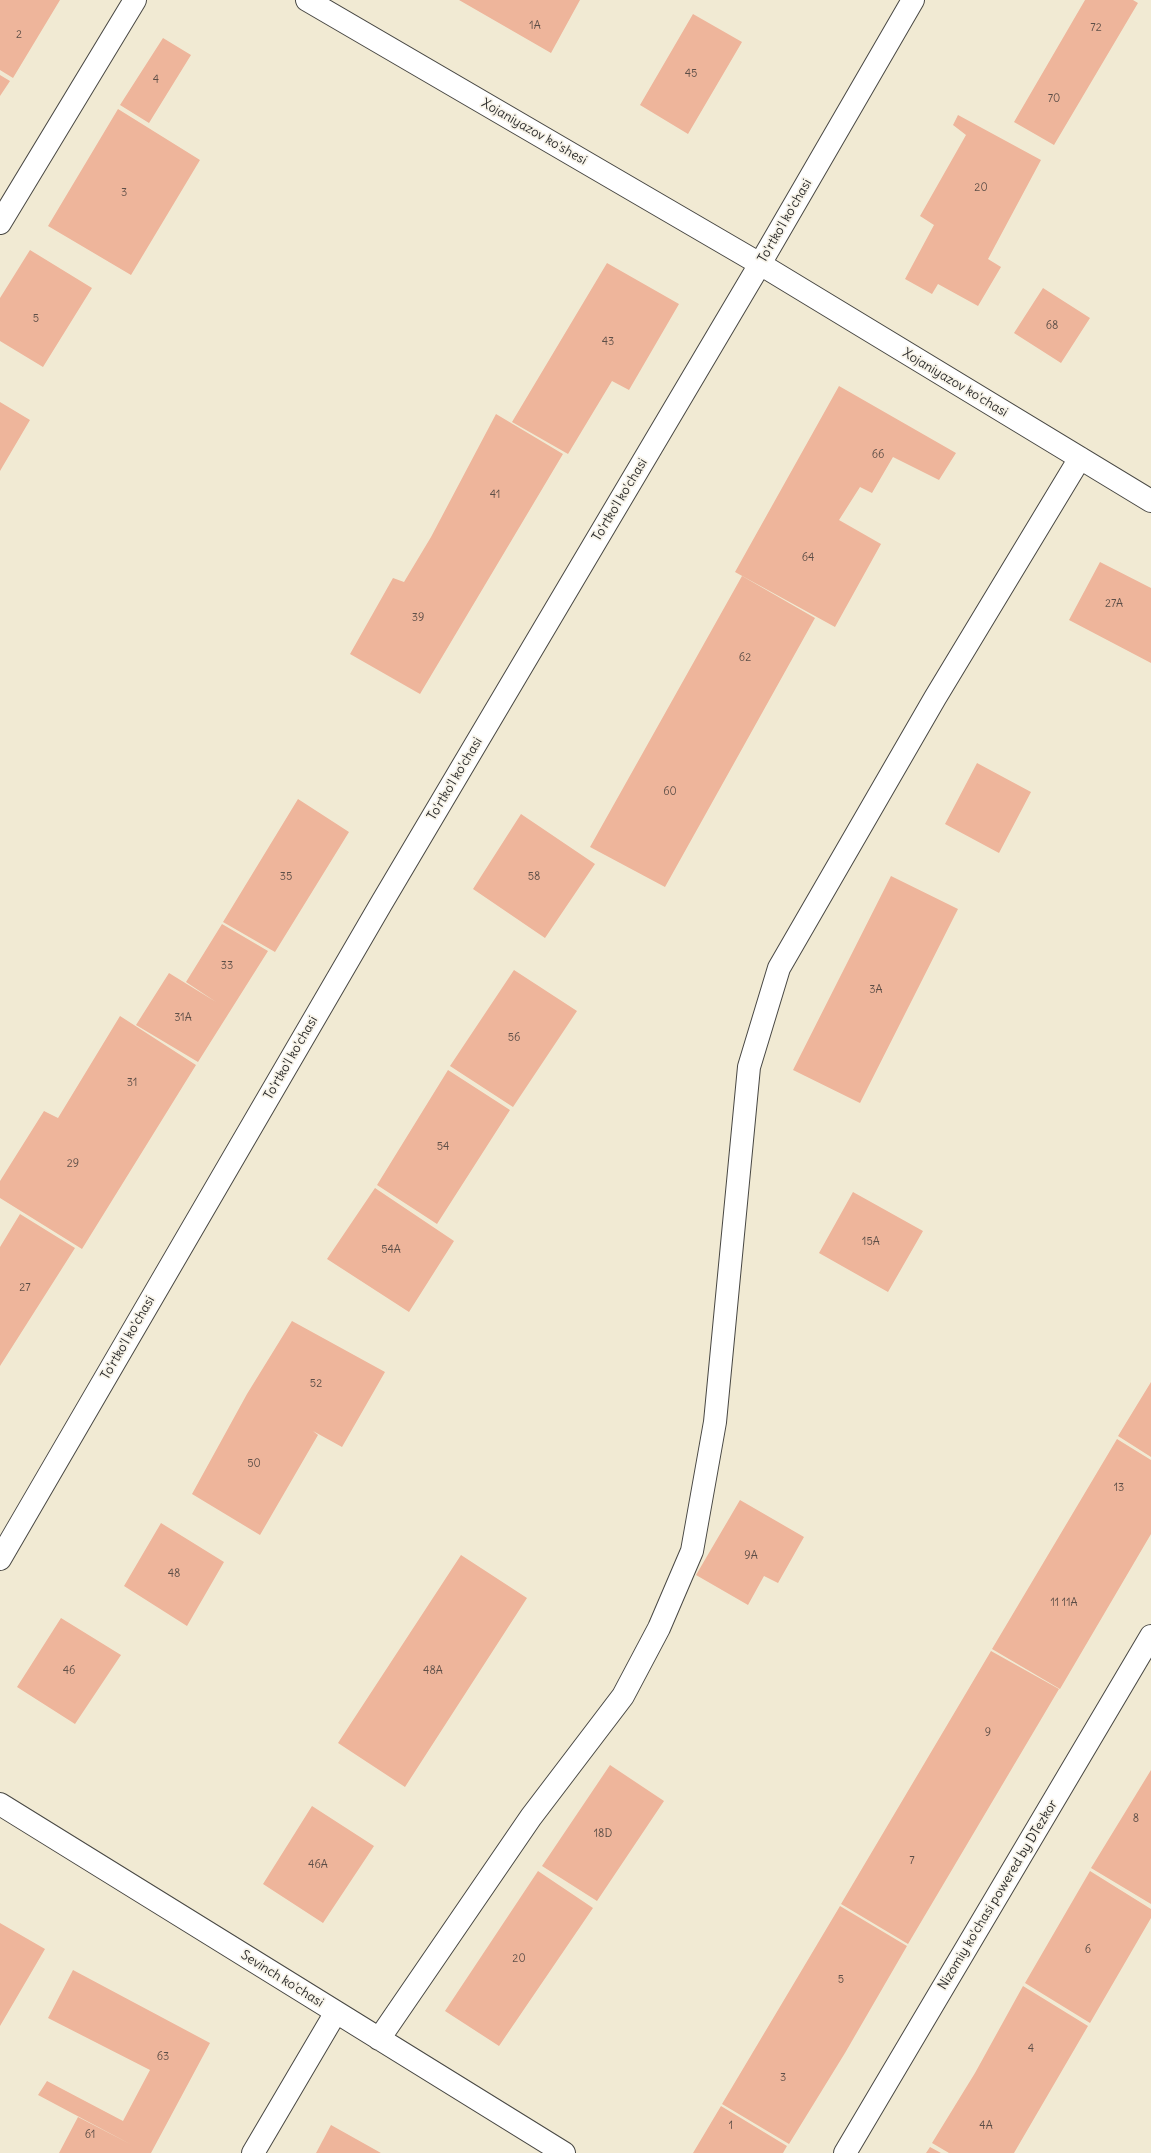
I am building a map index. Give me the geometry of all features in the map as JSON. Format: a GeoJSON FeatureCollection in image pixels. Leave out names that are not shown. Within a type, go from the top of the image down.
{"type":"FeatureCollection","features":[{"type":"Feature","properties":{"kind":"street"},"geometry":{"type":"LineString","coordinates":[[0,223],[135,0]]}},
{"type":"Feature","properties":{"kind":"street","name":"Xojaniyazov ko'shesi"},"geometry":{"type":"LineString","coordinates":[[307,0],[760,264]]}},
{"type":"Feature","properties":{"kind":"street","name":"To'rtko'l ko'chasi"},"geometry":{"type":"LineString","coordinates":[[0,1559],[377,911],[760,264],[913,0]]}},
{"type":"Feature","properties":{"kind":"street","name":"Xojaniyazov ko'chasi"},"geometry":{"type":"LineString","coordinates":[[760,264],[1151,501]]}},
{"type":"Feature","properties":{"kind":"street"},"geometry":{"type":"LineString","coordinates":[[379,2039],[531,1817],[623,1696],[659,1628],[692,1551],[715,1422],[749,1067],[779,968],[935,698],[1080,458]]}},
{"type":"Feature","properties":{"kind":"street","name":"Nizomiy ko'chasi powered by DTezkor"},"geometry":{"type":"LineString","coordinates":[[844,2153],[1151,1636]]}},
{"type":"Feature","properties":{"kind":"street","name":"Sevinch ko'chasi"},"geometry":{"type":"LineString","coordinates":[[0,1804],[564,2153]]}},
{"type":"Feature","properties":{"kind":"street"},"geometry":{"type":"LineString","coordinates":[[253,2153],[336,2012]]}},
{"type":"Feature","properties":{"kind":"building"},"geometry":{"type":"Polygon","coordinates":[[[0,0],[60,0],[13,78],[0,70],[0,0]]]}},
{"type":"Feature","properties":{"kind":"building"},"geometry":{"type":"Polygon","coordinates":[[[459,0],[580,0],[551,53],[459,0]]]}},
{"type":"Feature","properties":{"kind":"building"},"geometry":{"type":"Polygon","coordinates":[[[1085,0],[1133,0],[1138,3],[1054,145],[1014,122],[1085,0]]]}},
{"type":"Feature","properties":{"kind":"building"},"geometry":{"type":"Polygon","coordinates":[[[693,14],[742,42],[688,134],[640,105],[693,14]]]}},
{"type":"Feature","properties":{"kind":"building"},"geometry":{"type":"Polygon","coordinates":[[[163,38],[191,55],[149,123],[120,105],[163,38]]]}},
{"type":"Feature","properties":{"kind":"building"},"geometry":{"type":"Polygon","coordinates":[[[0,75],[10,81],[0,96],[0,75]]]}},
{"type":"Feature","properties":{"kind":"building"},"geometry":{"type":"Polygon","coordinates":[[[118,109],[200,160],[131,275],[48,226],[118,109]]]}},
{"type":"Feature","properties":{"kind":"building"},"geometry":{"type":"Polygon","coordinates":[[[958,115],[1041,160],[988,259],[1001,267],[978,306],[938,284],[932,294],[905,279],[934,225],[920,216],[966,135],[953,125],[958,115]]]}},
{"type":"Feature","properties":{"kind":"building"},"geometry":{"type":"Polygon","coordinates":[[[30,250],[92,288],[43,367],[0,341],[0,298],[30,250]]]}},
{"type":"Feature","properties":{"kind":"building"},"geometry":{"type":"Polygon","coordinates":[[[607,263],[679,304],[629,390],[612,381],[568,454],[512,422],[607,263]]]}},
{"type":"Feature","properties":{"kind":"building"},"geometry":{"type":"Polygon","coordinates":[[[1043,288],[1090,318],[1061,363],[1014,333],[1043,288]]]}},
{"type":"Feature","properties":{"kind":"building"},"geometry":{"type":"Polygon","coordinates":[[[839,386],[956,453],[939,480],[893,457],[872,493],[860,487],[839,520],[881,544],[835,627],[735,572],[839,386]]]}},
{"type":"Feature","properties":{"kind":"building"},"geometry":{"type":"Polygon","coordinates":[[[0,402],[30,420],[0,471],[0,402]]]}},
{"type":"Feature","properties":{"kind":"building"},"geometry":{"type":"Polygon","coordinates":[[[496,414],[563,454],[420,694],[350,654],[393,578],[404,582],[431,537],[496,414]]]}},
{"type":"Feature","properties":{"kind":"building"},"geometry":{"type":"Polygon","coordinates":[[[1100,562],[1151,588],[1151,663],[1069,620],[1100,562]]]}},
{"type":"Feature","properties":{"kind":"building"},"geometry":{"type":"Polygon","coordinates":[[[742,576],[815,618],[665,887],[590,847],[742,576]]]}},
{"type":"Feature","properties":{"kind":"building"},"geometry":{"type":"Polygon","coordinates":[[[977,763],[1031,792],[999,853],[945,824],[977,763]]]}},
{"type":"Feature","properties":{"kind":"building"},"geometry":{"type":"Polygon","coordinates":[[[298,799],[349,832],[275,952],[223,922],[298,799]]]}},
{"type":"Feature","properties":{"kind":"building"},"geometry":{"type":"Polygon","coordinates":[[[521,814],[595,864],[545,938],[473,889],[521,814]]]}},
{"type":"Feature","properties":{"kind":"building"},"geometry":{"type":"Polygon","coordinates":[[[891,876],[958,909],[860,1103],[793,1070],[891,876]]]}},
{"type":"Feature","properties":{"kind":"building"},"geometry":{"type":"Polygon","coordinates":[[[222,924],[268,951],[198,1062],[136,1025],[169,973],[216,1002],[186,982],[222,924]]]}},
{"type":"Feature","properties":{"kind":"building"},"geometry":{"type":"Polygon","coordinates":[[[514,970],[577,1011],[513,1107],[450,1066],[514,970]]]}},
{"type":"Feature","properties":{"kind":"building"},"geometry":{"type":"Polygon","coordinates":[[[120,1016],[196,1065],[82,1249],[0,1198],[0,1181],[44,1111],[58,1118],[120,1016]]]}},
{"type":"Feature","properties":{"kind":"building"},"geometry":{"type":"Polygon","coordinates":[[[448,1070],[510,1110],[437,1224],[377,1185],[448,1070]]]}},
{"type":"Feature","properties":{"kind":"building"},"geometry":{"type":"Polygon","coordinates":[[[375,1188],[454,1241],[409,1312],[327,1259],[375,1188]]]}},
{"type":"Feature","properties":{"kind":"building"},"geometry":{"type":"Polygon","coordinates":[[[853,1192],[923,1231],[888,1292],[819,1253],[853,1192]]]}},
{"type":"Feature","properties":{"kind":"building"},"geometry":{"type":"Polygon","coordinates":[[[20,1214],[75,1248],[0,1366],[0,1247],[20,1214]]]}},
{"type":"Feature","properties":{"kind":"building"},"geometry":{"type":"Polygon","coordinates":[[[292,1321],[385,1372],[342,1447],[313,1431],[318,1435],[260,1535],[192,1494],[247,1394],[292,1321]]]}},
{"type":"Feature","properties":{"kind":"building"},"geometry":{"type":"Polygon","coordinates":[[[1151,1382],[1151,1457],[1118,1436],[1151,1382]]]}},
{"type":"Feature","properties":{"kind":"building"},"geometry":{"type":"Polygon","coordinates":[[[1117,1439],[1151,1460],[1151,1534],[1060,1689],[992,1649],[1117,1439]]]}},
{"type":"Feature","properties":{"kind":"building"},"geometry":{"type":"Polygon","coordinates":[[[740,1500],[804,1537],[778,1583],[764,1576],[748,1605],[696,1575],[740,1500]]]}},
{"type":"Feature","properties":{"kind":"building"},"geometry":{"type":"Polygon","coordinates":[[[161,1523],[224,1562],[187,1626],[124,1586],[161,1523]]]}},
{"type":"Feature","properties":{"kind":"building"},"geometry":{"type":"Polygon","coordinates":[[[461,1555],[527,1598],[405,1787],[338,1743],[461,1555]]]}},
{"type":"Feature","properties":{"kind":"building"},"geometry":{"type":"Polygon","coordinates":[[[61,1618],[121,1655],[75,1724],[17,1687],[61,1618]]]}},
{"type":"Feature","properties":{"kind":"building"},"geometry":{"type":"Polygon","coordinates":[[[991,1651],[1059,1689],[908,1944],[841,1904],[991,1651]]]}},
{"type":"Feature","properties":{"kind":"building"},"geometry":{"type":"Polygon","coordinates":[[[610,1765],[664,1801],[597,1901],[542,1866],[610,1765]]]}},
{"type":"Feature","properties":{"kind":"building"},"geometry":{"type":"Polygon","coordinates":[[[1151,1770],[1151,1904],[1091,1868],[1151,1770]]]}},
{"type":"Feature","properties":{"kind":"building"},"geometry":{"type":"Polygon","coordinates":[[[312,1806],[374,1846],[323,1923],[263,1884],[312,1806]]]}},
{"type":"Feature","properties":{"kind":"building"},"geometry":{"type":"Polygon","coordinates":[[[538,1871],[593,1908],[499,2046],[445,2011],[538,1871]]]}},
{"type":"Feature","properties":{"kind":"building"},"geometry":{"type":"Polygon","coordinates":[[[1090,1871],[1151,1909],[1151,1918],[1090,2023],[1025,1983],[1090,1871]]]}},
{"type":"Feature","properties":{"kind":"building"},"geometry":{"type":"Polygon","coordinates":[[[840,1906],[907,1946],[845,2053],[789,2144],[722,2104],[840,1906]]]}},
{"type":"Feature","properties":{"kind":"building"},"geometry":{"type":"Polygon","coordinates":[[[0,1923],[45,1949],[0,2026],[0,1923]]]}},
{"type":"Feature","properties":{"kind":"building"},"geometry":{"type":"Polygon","coordinates":[[[73,1970],[210,2043],[151,2153],[59,2153],[78,2117],[132,2145],[38,2095],[47,2081],[123,2121],[150,2070],[48,2018],[73,1970]]]}},
{"type":"Feature","properties":{"kind":"building"},"geometry":{"type":"Polygon","coordinates":[[[1023,1986],[1088,2026],[1014,2153],[949,2153],[932,2143],[975,2073],[1023,1986]]]}},
{"type":"Feature","properties":{"kind":"building"},"geometry":{"type":"Polygon","coordinates":[[[721,2106],[787,2146],[783,2153],[693,2153],[721,2106]]]}},
{"type":"Feature","properties":{"kind":"building"},"geometry":{"type":"Polygon","coordinates":[[[331,2125],[381,2153],[316,2153],[331,2125]]]}},
{"type":"Feature","properties":{"kind":"building"},"geometry":{"type":"Polygon","coordinates":[[[930,2147],[941,2153],[926,2153],[930,2147]]]}}]}
